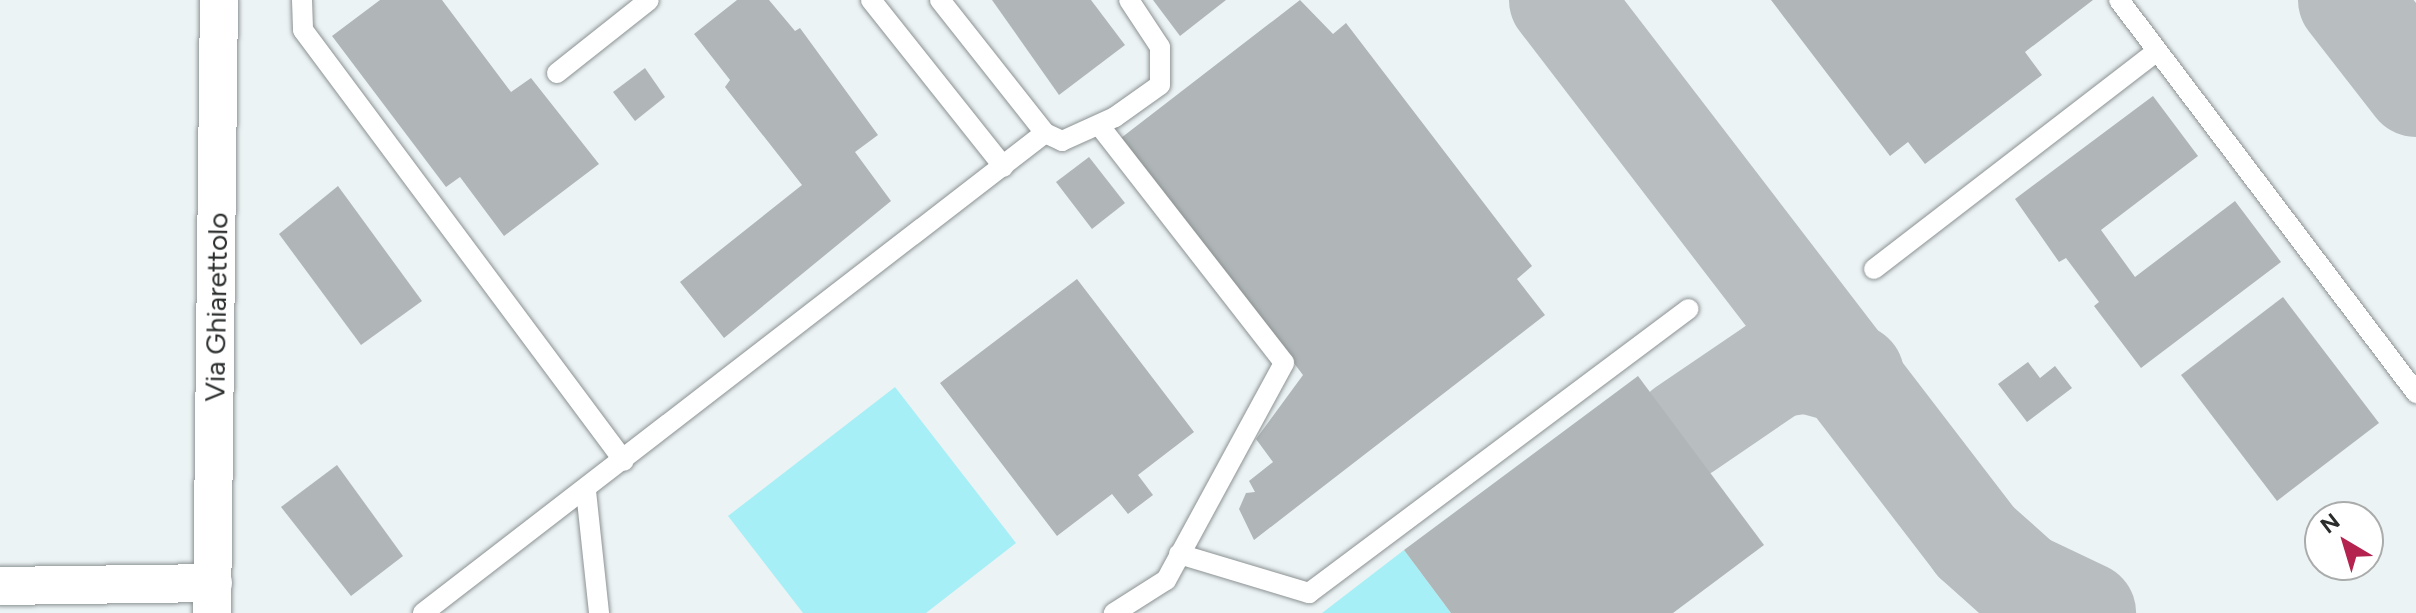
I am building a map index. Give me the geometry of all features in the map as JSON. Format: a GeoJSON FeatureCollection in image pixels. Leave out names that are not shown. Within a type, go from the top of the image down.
{"type":"FeatureCollection","features":[{"type":"Feature","properties":{"kind":"street","name":"Via Ghiarettolo"},"geometry":{"type":"LineString","coordinates":[[213,598],[219,0]]}},
{"type":"Feature","properties":{"kind":"street"},"geometry":{"type":"LineString","coordinates":[[0,586],[213,598]]}},
{"type":"Feature","properties":{"kind":"lane"},"geometry":{"type":"LineString","coordinates":[[302,0],[303,30],[624,461]]}},
{"type":"Feature","properties":{"kind":"lane"},"geometry":{"type":"LineString","coordinates":[[557,73],[649,0]]}},
{"type":"Feature","properties":{"kind":"lane"},"geometry":{"type":"LineString","coordinates":[[871,0],[1004,167]]}},
{"type":"Feature","properties":{"kind":"lane"},"geometry":{"type":"LineString","coordinates":[[940,0],[1045,133],[1062,141],[1099,125],[1160,85],[1160,47],[1129,0]]}},
{"type":"Feature","properties":{"kind":"lane"},"geometry":{"type":"LineString","coordinates":[[2119,0],[2416,393]]}},
{"type":"Feature","properties":{"kind":"lane"},"geometry":{"type":"LineString","coordinates":[[1874,269],[2157,51]]}},
{"type":"Feature","properties":{"kind":"lane"},"geometry":{"type":"LineString","coordinates":[[1099,125],[1284,363],[1166,580],[1114,613]]}},
{"type":"Feature","properties":{"kind":"lane"},"geometry":{"type":"LineString","coordinates":[[423,613],[586,491],[1045,133]]}},
{"type":"Feature","properties":{"kind":"lane"},"geometry":{"type":"LineString","coordinates":[[1179,554],[1309,593],[1689,309]]}},
{"type":"Feature","properties":{"kind":"lane"},"geometry":{"type":"LineString","coordinates":[[586,491],[599,613]]}},
{"type":"Feature","properties":{"kind":"shaded area"},"geometry":{"type":"Polygon","coordinates":[[[895,387],[1016,543],[926,613],[803,613],[728,516],[895,387]]]}},
{"type":"Feature","properties":{"kind":"shaded area"},"geometry":{"type":"Polygon","coordinates":[[[1404,550],[1451,613],[1322,613],[1404,550]]]}},
{"type":"Feature","properties":{"kind":"building"},"geometry":{"type":"Polygon","coordinates":[[[380,0],[442,0],[511,92],[531,78],[599,164],[504,236],[460,177],[446,187],[332,36],[380,0]]]}},
{"type":"Feature","properties":{"kind":"building"},"geometry":{"type":"Polygon","coordinates":[[[737,0],[769,0],[795,31],[800,28],[878,135],[855,152],[891,201],[724,338],[680,282],[802,185],[725,87],[730,80],[694,34],[737,0]]]}},
{"type":"Feature","properties":{"kind":"building"},"geometry":{"type":"Polygon","coordinates":[[[992,0],[1091,0],[1125,45],[1059,95],[992,0]]]}},
{"type":"Feature","properties":{"kind":"building"},"geometry":{"type":"Polygon","coordinates":[[[1153,0],[1226,0],[1180,36],[1153,0]]]}},
{"type":"Feature","properties":{"kind":"building"},"geometry":{"type":"Polygon","coordinates":[[[1300,0],[1333,34],[1346,23],[1532,266],[1517,279],[1545,315],[1254,540],[1239,509],[1246,493],[1255,492],[1249,481],[1273,462],[1256,439],[1303,375],[1121,138],[1300,0]]]}},
{"type":"Feature","properties":{"kind":"building"},"geometry":{"type":"Polygon","coordinates":[[[1771,0],[2093,0],[2025,52],[2042,75],[1925,164],[1908,142],[1890,156],[1771,0]]]}},
{"type":"Feature","properties":{"kind":"building"},"geometry":{"type":"Polygon","coordinates":[[[645,68],[665,97],[635,121],[613,92],[645,68]]]}},
{"type":"Feature","properties":{"kind":"building"},"geometry":{"type":"Polygon","coordinates":[[[2153,96],[2198,156],[2101,230],[2135,277],[2235,201],[2281,262],[2141,368],[2094,306],[2099,302],[2066,258],[2059,262],[2015,199],[2153,96]]]}},
{"type":"Feature","properties":{"kind":"building"},"geometry":{"type":"Polygon","coordinates":[[[1089,157],[1125,203],[1092,229],[1056,182],[1089,157]]]}},
{"type":"Feature","properties":{"kind":"building"},"geometry":{"type":"Polygon","coordinates":[[[338,186],[422,301],[361,345],[279,234],[338,186]]]}},
{"type":"Feature","properties":{"kind":"building"},"geometry":{"type":"Polygon","coordinates":[[[1077,279],[1194,432],[1138,475],[1153,495],[1128,514],[1112,494],[1057,536],[940,383],[1077,279]]]}},
{"type":"Feature","properties":{"kind":"building"},"geometry":{"type":"Polygon","coordinates":[[[2283,297],[2379,423],[2277,501],[2181,375],[2283,297]]]}},
{"type":"Feature","properties":{"kind":"building"},"geometry":{"type":"Polygon","coordinates":[[[2028,362],[2040,378],[2055,366],[2072,388],[2027,422],[1998,384],[2028,362]]]}},
{"type":"Feature","properties":{"kind":"building"},"geometry":{"type":"Polygon","coordinates":[[[1638,376],[1764,545],[1673,613],[1451,613],[1404,550],[1638,376]]]}},
{"type":"Feature","properties":{"kind":"building"},"geometry":{"type":"Polygon","coordinates":[[[337,465],[403,556],[351,596],[281,507],[337,465]]]}},
{"type":"Feature","properties":{"kind":"taxiway"},"geometry":{"type":"LineString","coordinates":[[1560,0],[1976,542],[2022,583],[2085,613]]}},
{"type":"Feature","properties":{"kind":"taxiway"},"geometry":{"type":"LineString","coordinates":[[2349,0],[2416,86]]}},
{"type":"Feature","properties":{"kind":"taxiway"},"geometry":{"type":"LineString","coordinates":[[1685,429],[1776,367],[1806,362],[1853,375]]}}]}
